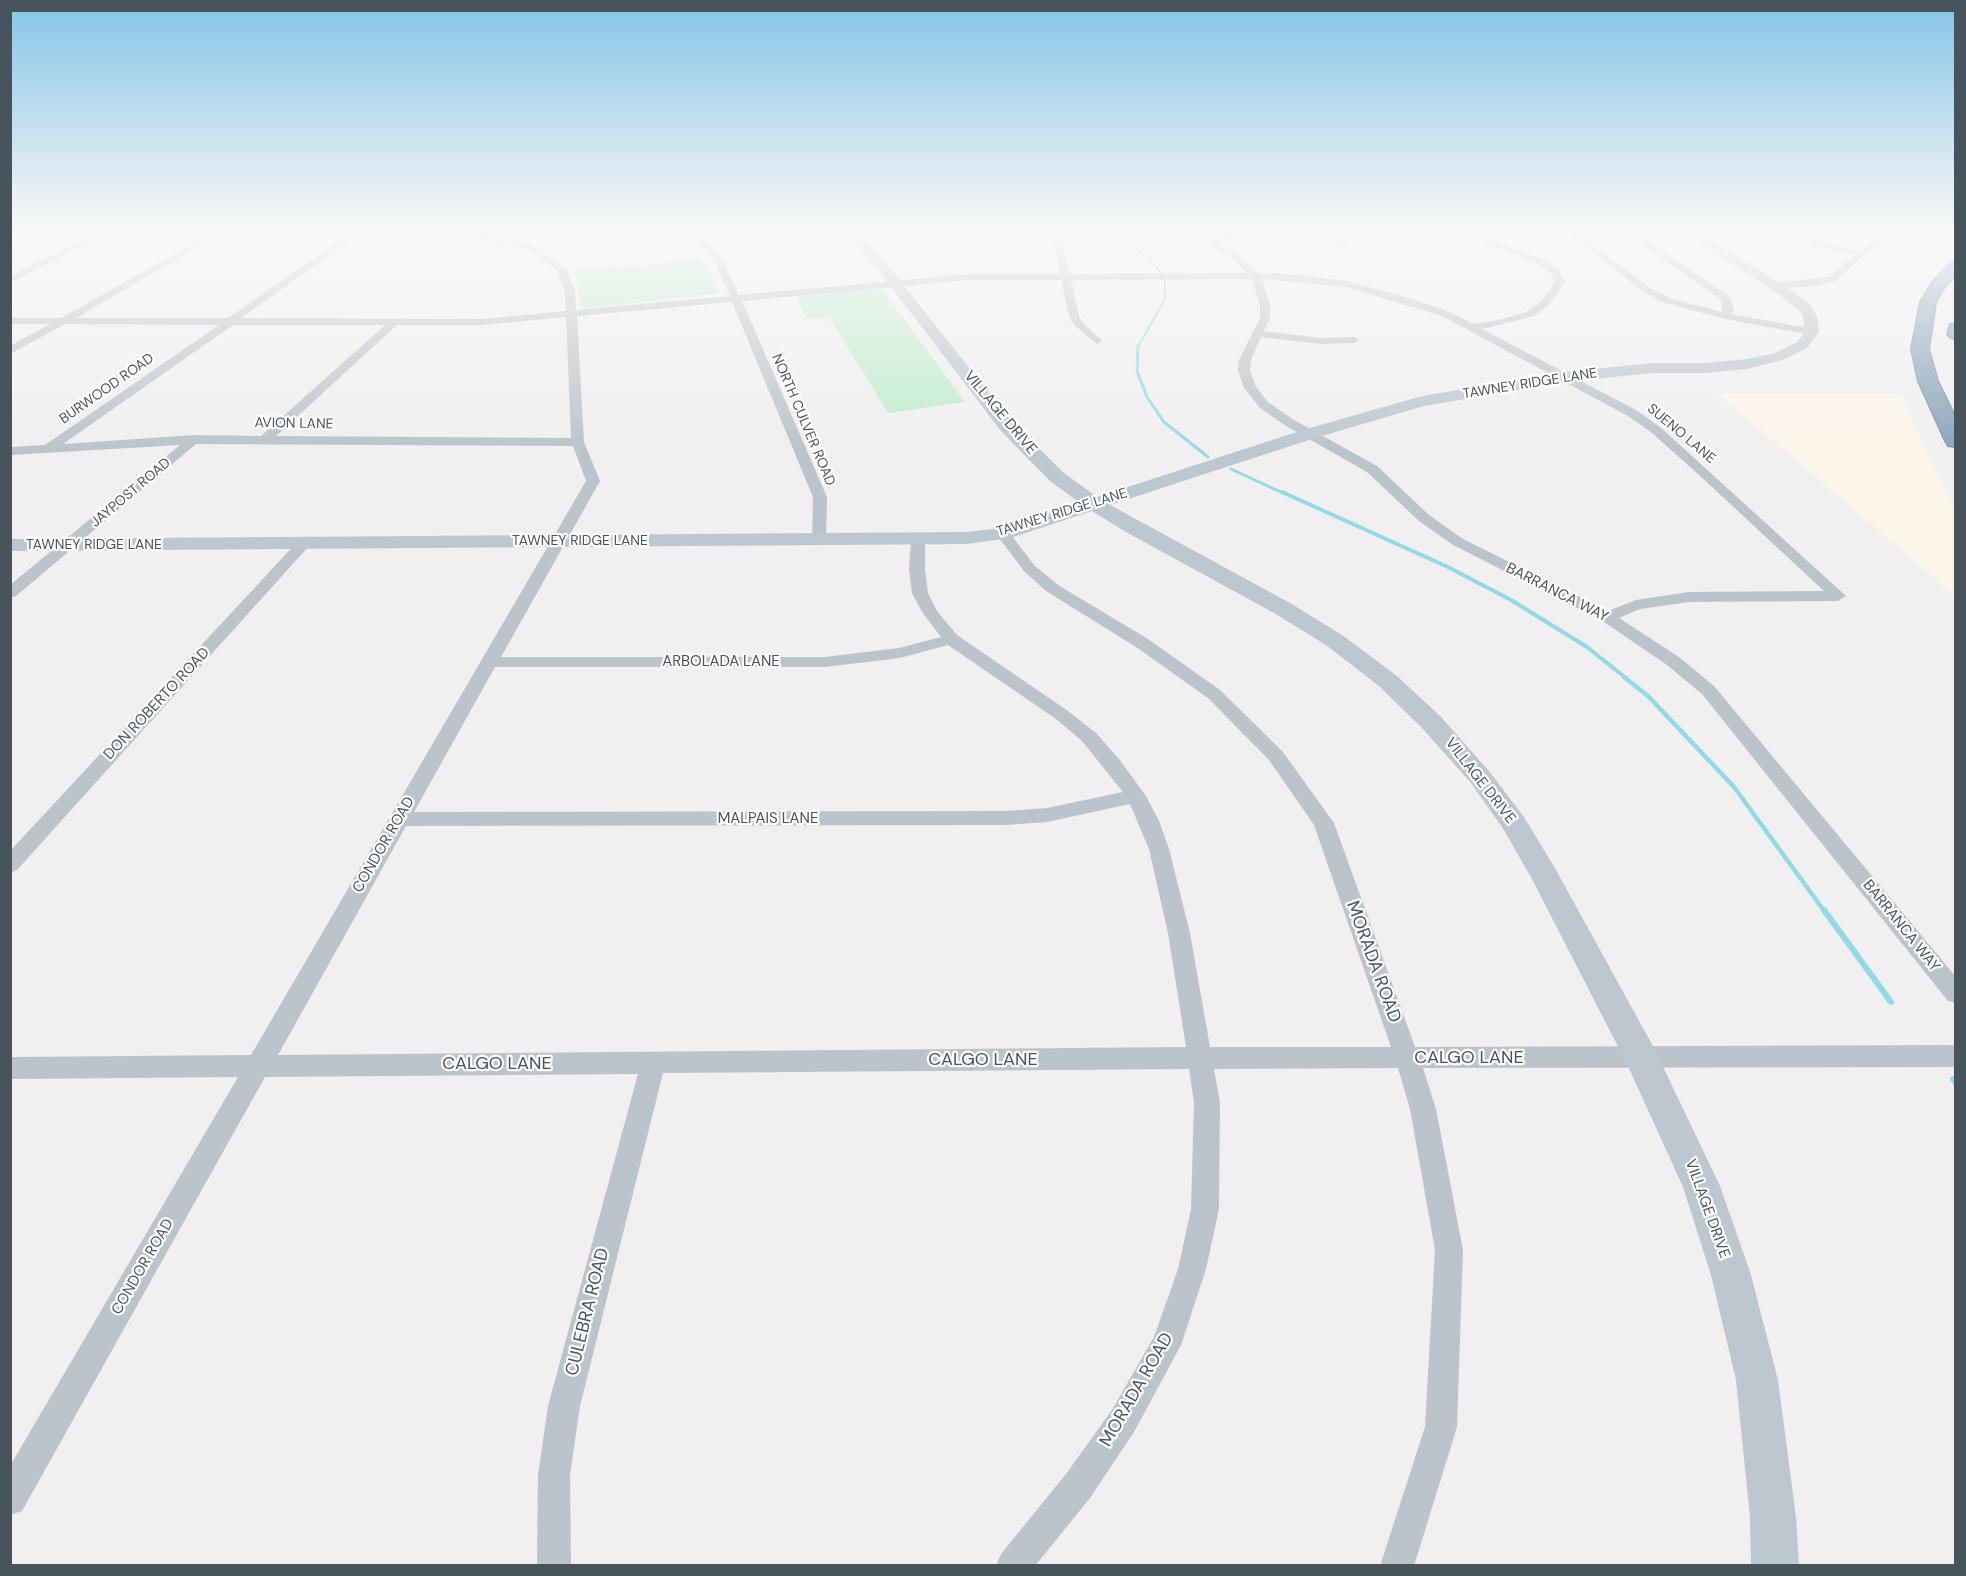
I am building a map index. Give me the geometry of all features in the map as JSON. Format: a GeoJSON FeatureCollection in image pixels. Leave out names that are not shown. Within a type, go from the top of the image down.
{"type":"FeatureCollection","features":[{"type":"Feature","properties":{"kind":"highway"},"geometry":{"type":"LineString","coordinates":[[1928,304],[1920,349],[1928,381],[1956,441]]}},
{"type":"Feature","properties":{"kind":"highway"},"geometry":{"type":"LineString","coordinates":[[1956,328],[1956,334]]}},
{"type":"Feature","properties":{"kind":"street"},"geometry":{"type":"LineString","coordinates":[[10,351],[94,304]]}},
{"type":"Feature","properties":{"kind":"street","name":"BURWOOD ROAD"},"geometry":{"type":"LineString","coordinates":[[48,449],[255,304]]}},
{"type":"Feature","properties":{"kind":"street","name":"CONDOR ROAD"},"geometry":{"type":"LineString","coordinates":[[10,1500],[593,481],[578,442],[571,304]]}},
{"type":"Feature","properties":{"kind":"street","name":"SUENO LANE"},"geometry":{"type":"LineString","coordinates":[[10,321],[483,322],[668,304]]}},
{"type":"Feature","properties":{"kind":"street","name":"NORTH CULVER ROAD"},"geometry":{"type":"LineString","coordinates":[[738,304],[820,497],[819,540]]}},
{"type":"Feature","properties":{"kind":"street","name":"VILLAGE DRIVE"},"geometry":{"type":"LineString","coordinates":[[911,304],[1007,427],[1057,477],[1094,504],[1133,528],[1282,608],[1334,640],[1388,681],[1431,722],[1480,777],[1514,824],[1642,1058],[1701,1186],[1731,1275],[1757,1380],[1773,1517],[1775,1566]]}},
{"type":"Feature","properties":{"kind":"street"},"geometry":{"type":"LineString","coordinates":[[1071,304],[1079,325],[1097,341]]}},
{"type":"Feature","properties":{"kind":"street","name":"BARRANCA WAY"},"geometry":{"type":"LineString","coordinates":[[1265,304],[1265,318],[1245,360],[1244,370],[1250,388],[1275,414],[1372,469],[1389,482],[1424,518],[1458,542],[1607,617],[1674,661],[1708,690],[1956,994]]}},
{"type":"Feature","properties":{"kind":"street","name":"SUENO LANE"},"geometry":{"type":"LineString","coordinates":[[1415,304],[1474,327],[1632,413],[1656,430],[1838,596],[1680,597],[1636,605],[1607,617]]}},
{"type":"Feature","properties":{"kind":"street"},"geometry":{"type":"LineString","coordinates":[[1474,327],[1500,323],[1530,314],[1544,304]]}},
{"type":"Feature","properties":{"kind":"street"},"geometry":{"type":"LineString","coordinates":[[1675,304],[1725,316],[1812,332],[1810,316],[1799,304]]}},
{"type":"Feature","properties":{"kind":"street"},"geometry":{"type":"LineString","coordinates":[[1725,316],[1729,310],[1727,304]]}},
{"type":"Feature","properties":{"kind":"street"},"geometry":{"type":"LineString","coordinates":[[265,439],[394,322]]}},
{"type":"Feature","properties":{"kind":"street","name":"TAWNEY RIDGE LANE"},"geometry":{"type":"LineString","coordinates":[[10,545],[918,539],[966,538],[1003,534],[1309,434],[1422,401],[1565,377],[1652,368],[1705,368],[1747,364],[1780,356],[1802,345],[1812,332]]}},
{"type":"Feature","properties":{"kind":"street"},"geometry":{"type":"LineString","coordinates":[[1259,334],[1321,341],[1354,340]]}},
{"type":"Feature","properties":{"kind":"street","name":"AVION LANE"},"geometry":{"type":"LineString","coordinates":[[10,451],[195,439],[578,442]]}},
{"type":"Feature","properties":{"kind":"street","name":"JAYPOST ROAD"},"geometry":{"type":"LineString","coordinates":[[10,593],[195,439]]}},
{"type":"Feature","properties":{"kind":"street","name":"MORADA ROAD"},"geometry":{"type":"LineString","coordinates":[[1003,534],[1029,568],[1052,588],[1142,643],[1214,694],[1276,756],[1324,823],[1423,1109],[1449,1250],[1441,1427],[1397,1566]]}},
{"type":"Feature","properties":{"kind":"street","name":"MORADA ROAD"},"geometry":{"type":"LineString","coordinates":[[918,539],[917,570],[920,593],[930,612],[951,639],[1062,715],[1089,737],[1136,796],[1149,821],[1159,849],[1179,933],[1207,1103],[1205,1209],[1192,1269],[1166,1345],[1123,1420],[1078,1486],[1013,1566]]}},
{"type":"Feature","properties":{"kind":"street","name":"DON ROBERTO ROAD"},"geometry":{"type":"LineString","coordinates":[[10,865],[304,543]]}},
{"type":"Feature","properties":{"kind":"street","name":"ARBOLADA LANE"},"geometry":{"type":"LineString","coordinates":[[488,662],[825,662],[900,653],[951,639]]}},
{"type":"Feature","properties":{"kind":"street","name":"MALPAIS LANE"},"geometry":{"type":"LineString","coordinates":[[399,819],[1005,818],[1047,815],[1136,796]]}},
{"type":"Feature","properties":{"kind":"street","name":"CALGO LANE"},"geometry":{"type":"LineString","coordinates":[[10,1068],[1201,1058],[1956,1056]]}},
{"type":"Feature","properties":{"kind":"street","name":"CULEBRA ROAD"},"geometry":{"type":"LineString","coordinates":[[554,1566],[554,1474],[564,1406],[653,1063]]}},
{"type":"Feature","properties":{"kind":"shaded area"},"geometry":{"type":"Polygon","coordinates":[[[1718,394],[1900,394],[1955,508],[1955,596],[1718,394]]]}},
{"type":"Feature","properties":{"kind":"green space"},"geometry":{"type":"Polygon","coordinates":[[[580,304],[629,304],[581,309],[580,304]]]}},
{"type":"Feature","properties":{"kind":"green space"},"geometry":{"type":"Polygon","coordinates":[[[799,304],[892,304],[965,402],[888,413],[829,317],[807,319],[799,304]]]}},
{"type":"Feature","properties":{"kind":"waterway"},"geometry":{"type":"LineString","coordinates":[[1138,347],[1162,304]]}},
{"type":"Feature","properties":{"kind":"waterway"},"geometry":{"type":"LineString","coordinates":[[1138,346],[1137,371],[1147,397],[1164,422],[1208,457]]}},
{"type":"Feature","properties":{"kind":"waterway"},"geometry":{"type":"LineString","coordinates":[[1231,469],[1285,494]]}},
{"type":"Feature","properties":{"kind":"waterway"},"geometry":{"type":"LineString","coordinates":[[1282,492],[1448,567],[1511,600],[1587,647],[1626,678]]}},
{"type":"Feature","properties":{"kind":"waterway"},"geometry":{"type":"LineString","coordinates":[[1624,677],[1648,696],[1734,787],[1825,912]]}},
{"type":"Feature","properties":{"kind":"waterway"},"geometry":{"type":"LineString","coordinates":[[1824,910],[1891,1002]]}},
{"type":"Feature","properties":{"kind":"waterway"},"geometry":{"type":"LineString","coordinates":[[1953,1079],[1956,1083]]}}]}
